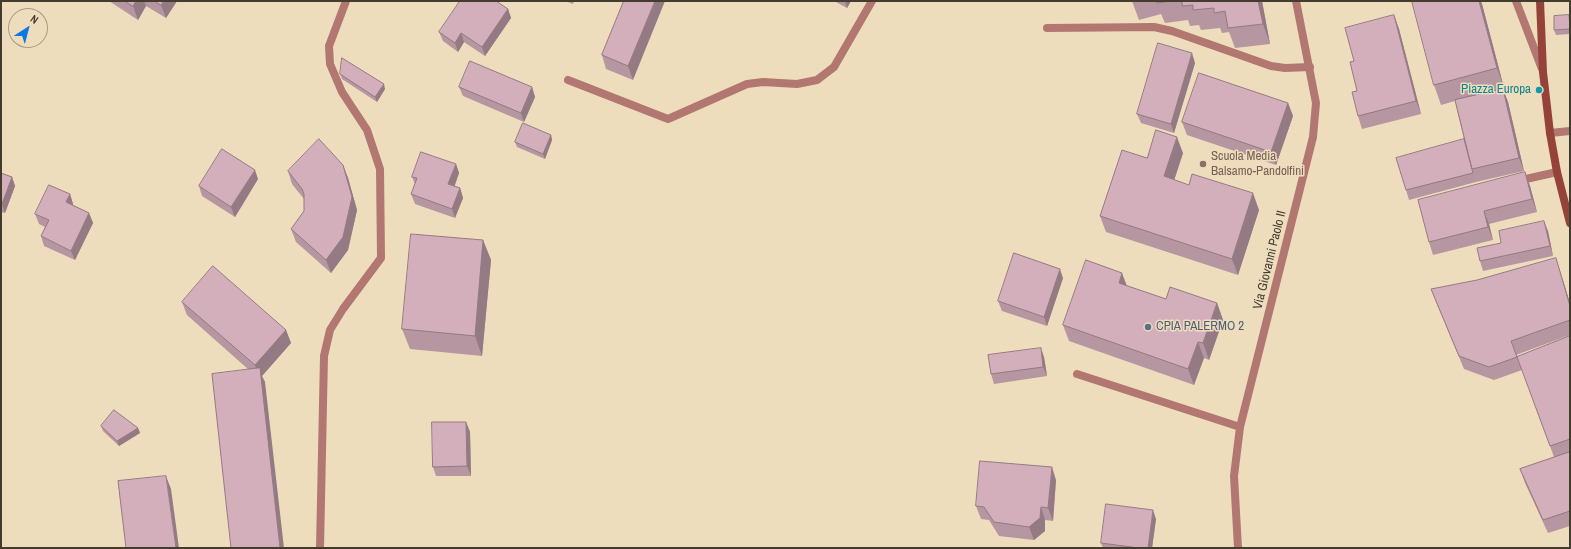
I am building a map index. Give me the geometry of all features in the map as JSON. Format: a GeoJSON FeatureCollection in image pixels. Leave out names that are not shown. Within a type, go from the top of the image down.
{"type":"FeatureCollection","features":[{"type":"Feature","properties":{"kind":"main road"},"geometry":{"type":"LineString","coordinates":[[1540,1],[1543,72],[1550,133],[1557,172],[1570,223]]}},
{"type":"Feature","properties":{"kind":"street"},"geometry":{"type":"LineString","coordinates":[[320,548],[324,356],[330,330],[344,308],[381,258],[380,169],[367,130],[342,92],[330,64],[329,46],[346,1]]}},
{"type":"Feature","properties":{"kind":"street"},"geometry":{"type":"LineString","coordinates":[[568,80],[668,119],[747,84],[763,82],[797,84],[817,80],[834,67],[872,1]]}},
{"type":"Feature","properties":{"kind":"street","name":"Via Giovanni Paolo II"},"geometry":{"type":"LineString","coordinates":[[1238,548],[1236,537],[1234,476],[1240,428],[1313,137],[1316,103],[1296,1]]}},
{"type":"Feature","properties":{"kind":"street"},"geometry":{"type":"LineString","coordinates":[[1516,1],[1543,72]]}},
{"type":"Feature","properties":{"kind":"street"},"geometry":{"type":"LineString","coordinates":[[1047,28],[1154,27],[1172,31],[1271,66],[1285,68],[1310,67]]}},
{"type":"Feature","properties":{"kind":"street"},"geometry":{"type":"LineString","coordinates":[[1550,133],[1570,131]]}},
{"type":"Feature","properties":{"kind":"street"},"geometry":{"type":"LineString","coordinates":[[1510,183],[1557,172]]}},
{"type":"Feature","properties":{"kind":"street"},"geometry":{"type":"LineString","coordinates":[[1077,374],[1240,428]]}},
{"type":"Feature","properties":{"kind":"building"},"geometry":{"type":"Polygon","coordinates":[[[125,1],[136,1],[133,6],[125,1]]]}},
{"type":"Feature","properties":{"kind":"building"},"geometry":{"type":"Polygon","coordinates":[[[155,1],[164,1],[161,5],[155,1]]]}},
{"type":"Feature","properties":{"kind":"building"},"geometry":{"type":"Polygon","coordinates":[[[460,1],[496,1],[508,9],[482,47],[461,33],[455,43],[439,32],[460,1]]]}},
{"type":"Feature","properties":{"kind":"building"},"geometry":{"type":"Polygon","coordinates":[[[624,1],[655,1],[628,66],[602,55],[624,1]]]}},
{"type":"Feature","properties":{"kind":"building"},"geometry":{"type":"Polygon","coordinates":[[[1157,1],[1171,1],[1157,3],[1157,1]]]}},
{"type":"Feature","properties":{"kind":"building"},"geometry":{"type":"Polygon","coordinates":[[[1182,1],[1258,1],[1263,24],[1228,28],[1225,11],[1214,13],[1214,8],[1193,10],[1193,5],[1183,6],[1182,1]]]}},
{"type":"Feature","properties":{"kind":"building"},"geometry":{"type":"Polygon","coordinates":[[[1412,1],[1479,1],[1497,68],[1434,85],[1412,1]]]}},
{"type":"Feature","properties":{"kind":"building"},"geometry":{"type":"Polygon","coordinates":[[[1394,15],[1416,101],[1358,116],[1352,92],[1357,91],[1350,62],[1354,61],[1345,28],[1394,15]]]}},
{"type":"Feature","properties":{"kind":"building"},"geometry":{"type":"Polygon","coordinates":[[[1569,15],[1570,29],[1554,30],[1554,16],[1569,15]]]}},
{"type":"Feature","properties":{"kind":"building"},"geometry":{"type":"Polygon","coordinates":[[[1158,43],[1192,53],[1171,124],[1137,114],[1158,43]]]}},
{"type":"Feature","properties":{"kind":"building"},"geometry":{"type":"Polygon","coordinates":[[[342,58],[384,84],[375,97],[340,74],[342,58]]]}},
{"type":"Feature","properties":{"kind":"building"},"geometry":{"type":"Polygon","coordinates":[[[470,61],[532,87],[521,113],[459,87],[470,61]]]}},
{"type":"Feature","properties":{"kind":"building"},"geometry":{"type":"Polygon","coordinates":[[[1199,73],[1288,103],[1271,152],[1182,122],[1199,73]]]}},
{"type":"Feature","properties":{"kind":"building"},"geometry":{"type":"Polygon","coordinates":[[[1503,89],[1519,158],[1472,169],[1455,100],[1503,89]]]}},
{"type":"Feature","properties":{"kind":"building"},"geometry":{"type":"Polygon","coordinates":[[[523,123],[551,135],[543,154],[515,142],[523,123]]]}},
{"type":"Feature","properties":{"kind":"building"},"geometry":{"type":"Polygon","coordinates":[[[1156,130],[1177,137],[1164,176],[1189,185],[1192,174],[1253,193],[1232,259],[1100,216],[1122,150],[1147,158],[1156,130]]]}},
{"type":"Feature","properties":{"kind":"building"},"geometry":{"type":"Polygon","coordinates":[[[319,139],[343,165],[352,197],[343,237],[326,260],[291,229],[304,211],[304,194],[302,189],[288,171],[319,139]]]}},
{"type":"Feature","properties":{"kind":"building"},"geometry":{"type":"Polygon","coordinates":[[[1464,139],[1473,173],[1406,190],[1396,158],[1464,139]]]}},
{"type":"Feature","properties":{"kind":"building"},"geometry":{"type":"Polygon","coordinates":[[[222,149],[255,170],[231,207],[199,186],[222,149]]]}},
{"type":"Feature","properties":{"kind":"building"},"geometry":{"type":"Polygon","coordinates":[[[421,152],[456,164],[448,184],[460,188],[452,209],[411,194],[417,178],[412,177],[421,152]]]}},
{"type":"Feature","properties":{"kind":"building"},"geometry":{"type":"Polygon","coordinates":[[[1525,172],[1532,199],[1484,211],[1488,227],[1429,242],[1418,200],[1525,172]]]}},
{"type":"Feature","properties":{"kind":"building"},"geometry":{"type":"Polygon","coordinates":[[[1,173],[12,177],[2,204],[1,203],[1,173]]]}},
{"type":"Feature","properties":{"kind":"building"},"geometry":{"type":"Polygon","coordinates":[[[49,185],[70,194],[66,202],[89,213],[71,251],[41,236],[49,220],[35,214],[49,185]]]}},
{"type":"Feature","properties":{"kind":"building"},"geometry":{"type":"Polygon","coordinates":[[[1544,221],[1550,246],[1480,261],[1477,248],[1501,243],[1499,231],[1544,221]]]}},
{"type":"Feature","properties":{"kind":"building"},"geometry":{"type":"Polygon","coordinates":[[[411,234],[483,240],[475,336],[402,329],[411,234]]]}},
{"type":"Feature","properties":{"kind":"building"},"geometry":{"type":"Polygon","coordinates":[[[1014,253],[1060,269],[1044,317],[998,301],[1014,253]]]}},
{"type":"Feature","properties":{"kind":"building"},"geometry":{"type":"Polygon","coordinates":[[[1556,258],[1570,306],[1570,320],[1511,341],[1517,357],[1489,367],[1459,356],[1431,289],[1477,280],[1556,258]]]}},
{"type":"Feature","properties":{"kind":"building"},"geometry":{"type":"Polygon","coordinates":[[[1086,260],[1122,273],[1119,283],[1166,299],[1170,287],[1217,303],[1203,343],[1198,342],[1188,369],[1063,325],[1086,260]]]}},
{"type":"Feature","properties":{"kind":"building"},"geometry":{"type":"Polygon","coordinates":[[[213,266],[286,330],[255,365],[182,302],[213,266]]]}},
{"type":"Feature","properties":{"kind":"building"},"geometry":{"type":"Polygon","coordinates":[[[1570,336],[1570,439],[1550,446],[1517,357],[1570,336]]]}},
{"type":"Feature","properties":{"kind":"building"},"geometry":{"type":"Polygon","coordinates":[[[1041,348],[1043,367],[991,374],[988,355],[1041,348]]]}},
{"type":"Feature","properties":{"kind":"building"},"geometry":{"type":"Polygon","coordinates":[[[260,368],[280,548],[231,548],[212,374],[260,368]]]}},
{"type":"Feature","properties":{"kind":"building"},"geometry":{"type":"Polygon","coordinates":[[[114,410],[138,428],[117,441],[101,426],[114,410]]]}},
{"type":"Feature","properties":{"kind":"building"},"geometry":{"type":"Polygon","coordinates":[[[432,422],[466,422],[467,466],[433,467],[432,422]]]}},
{"type":"Feature","properties":{"kind":"building"},"geometry":{"type":"Polygon","coordinates":[[[1570,452],[1570,511],[1543,520],[1520,469],[1570,452]]]}},
{"type":"Feature","properties":{"kind":"building"},"geometry":{"type":"Polygon","coordinates":[[[980,461],[1052,467],[1048,508],[1041,507],[1040,518],[1029,527],[994,522],[984,507],[976,506],[980,461]]]}},
{"type":"Feature","properties":{"kind":"building"},"geometry":{"type":"Polygon","coordinates":[[[166,476],[176,548],[126,548],[118,481],[166,476]]]}},
{"type":"Feature","properties":{"kind":"building"},"geometry":{"type":"Polygon","coordinates":[[[1106,504],[1153,510],[1148,548],[1101,543],[1106,504]]]}},
{"type":"Feature","properties":{"kind":"place","name":"Piazza Europa"},"geometry":{"type":"Point","coordinates":[1539,90]}},
{"type":"Feature","properties":{"kind":"place","name":"Scuola Media Balsamo-Pandolfini"},"geometry":{"type":"Point","coordinates":[1203,164]}},
{"type":"Feature","properties":{"kind":"place","name":"CPIA PALERMO 2"},"geometry":{"type":"Point","coordinates":[1148,327]}}]}
